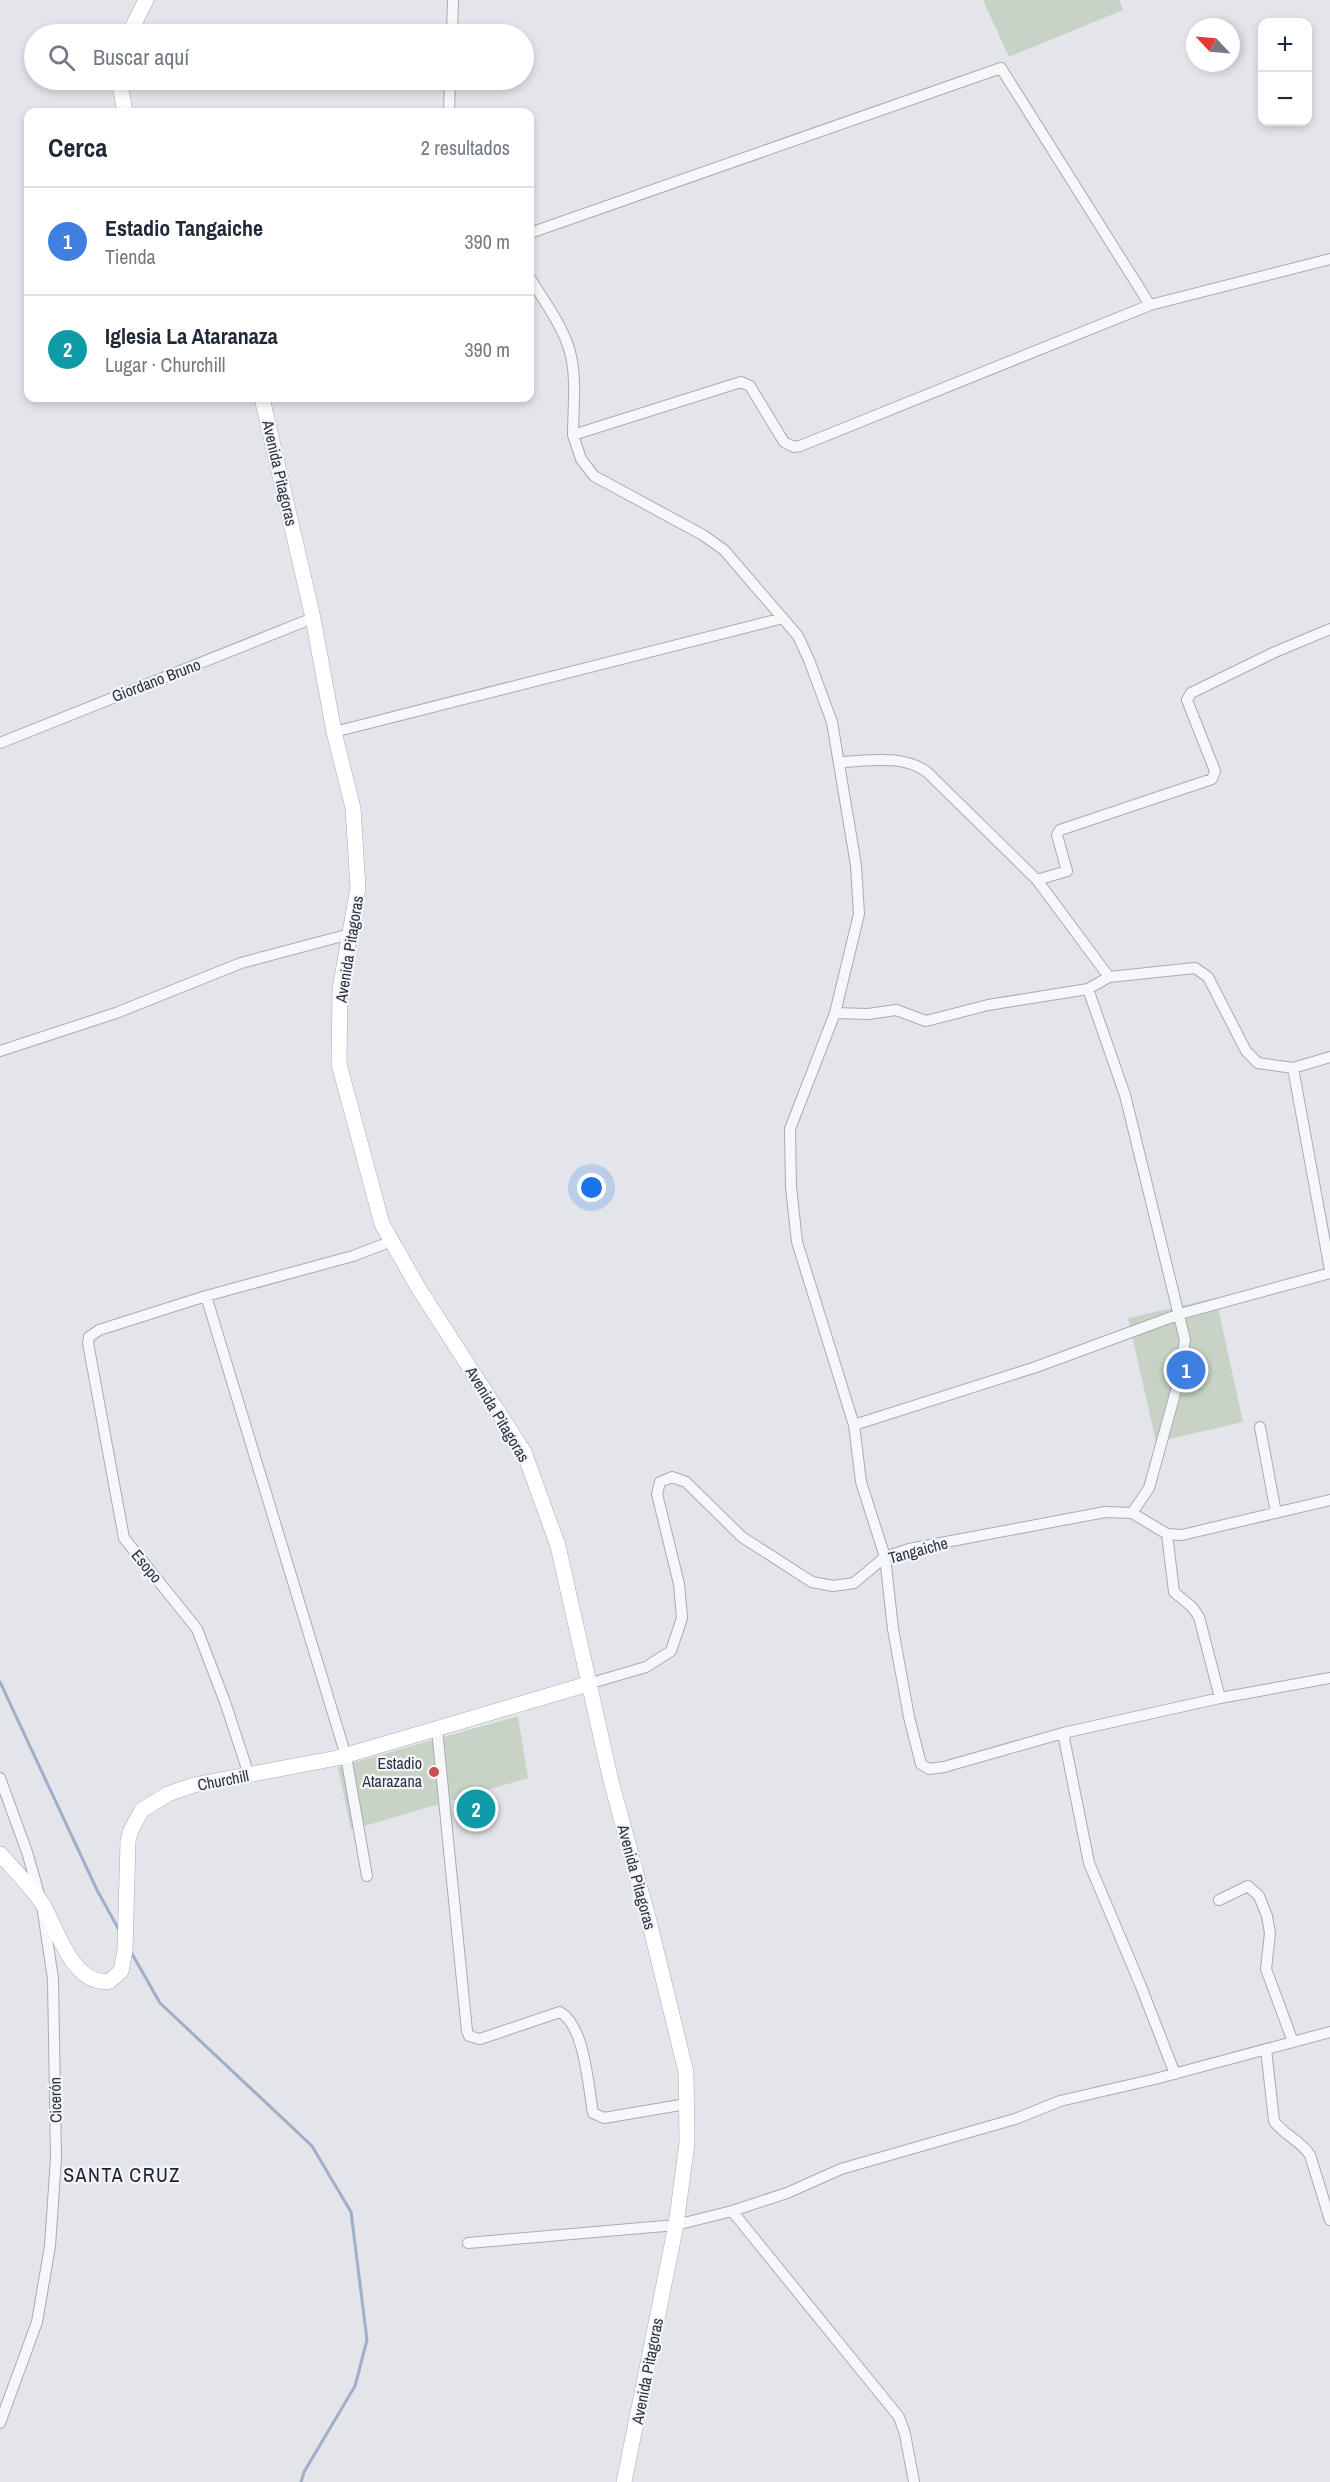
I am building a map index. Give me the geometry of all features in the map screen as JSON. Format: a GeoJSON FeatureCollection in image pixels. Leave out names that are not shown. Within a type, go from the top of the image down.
{"type":"FeatureCollection","features":[{"type":"Feature","properties":{"kind":"main road"},"geometry":{"type":"LineString","coordinates":[[134,24],[146,0]]}},
{"type":"Feature","properties":{"kind":"main road"},"geometry":{"type":"LineString","coordinates":[[121,90],[124,108]]}},
{"type":"Feature","properties":{"kind":"main road","name":"Avenida Pitagoras"},"geometry":{"type":"LineString","coordinates":[[263,402],[313,618],[334,732],[353,808],[358,888],[340,989],[339,1064],[382,1224],[419,1289],[524,1452],[558,1546],[588,1684],[686,2072],[687,2143],[676,2225],[624,2482]]}},
{"type":"Feature","properties":{"kind":"main road","name":"Churchill"},"geometry":{"type":"LineString","coordinates":[[42,1903],[60,1941],[81,1972],[94,1980],[104,1982],[116,1977],[121,1971],[124,1950],[128,1841],[135,1820],[152,1802],[194,1785],[346,1756],[588,1684]]}},
{"type":"Feature","properties":{"kind":"main road"},"geometry":{"type":"LineString","coordinates":[[0,1854],[42,1903]]}},
{"type":"Feature","properties":{"kind":"street"},"geometry":{"type":"LineString","coordinates":[[452,24],[453,0]]}},
{"type":"Feature","properties":{"kind":"street"},"geometry":{"type":"LineString","coordinates":[[534,232],[1001,68],[1150,305]]}},
{"type":"Feature","properties":{"kind":"street"},"geometry":{"type":"LineString","coordinates":[[449,108],[450,90]]}},
{"type":"Feature","properties":{"kind":"street"},"geometry":{"type":"LineString","coordinates":[[573,435],[741,382],[750,386],[784,442],[794,447],[800,446],[1150,305],[1330,259]]}},
{"type":"Feature","properties":{"kind":"street"},"geometry":{"type":"LineString","coordinates":[[534,285],[559,326],[571,353],[573,435],[581,459],[594,476],[702,535],[724,550],[798,636],[832,722],[856,865],[859,914],[835,1013],[790,1129],[791,1187],[797,1242],[854,1425],[861,1482],[885,1557],[893,1629],[909,1718],[921,1764],[929,1769],[944,1767],[1064,1733],[1220,1698],[1330,1678]]}},
{"type":"Feature","properties":{"kind":"street","name":"Giordano Bruno"},"geometry":{"type":"LineString","coordinates":[[0,742],[313,618]]}},
{"type":"Feature","properties":{"kind":"street"},"geometry":{"type":"LineString","coordinates":[[334,732],[783,618]]}},
{"type":"Feature","properties":{"kind":"street"},"geometry":{"type":"LineString","coordinates":[[1037,880],[1066,871],[1067,866],[1057,835],[1060,830],[1212,779],[1215,771],[1187,700],[1191,693],[1330,629]]}},
{"type":"Feature","properties":{"kind":"street"},"geometry":{"type":"LineString","coordinates":[[840,762],[905,760],[927,772],[1037,880],[1109,977]]}},
{"type":"Feature","properties":{"kind":"street"},"geometry":{"type":"LineString","coordinates":[[0,1050],[116,1013],[241,963],[350,934]]}},
{"type":"Feature","properties":{"kind":"street"},"geometry":{"type":"LineString","coordinates":[[835,1013],[868,1014],[896,1010],[926,1021],[988,1005],[1088,989],[1109,977],[1195,968],[1208,977],[1251,1058],[1258,1063],[1293,1068],[1330,1057]]}},
{"type":"Feature","properties":{"kind":"street"},"geometry":{"type":"LineString","coordinates":[[1088,989],[1125,1095],[1185,1340],[1178,1383],[1149,1488],[1132,1513],[1167,1534],[1182,1535],[1330,1500]]}},
{"type":"Feature","properties":{"kind":"street"},"geometry":{"type":"LineString","coordinates":[[854,1425],[1036,1367],[1180,1314],[1330,1271],[1293,1068]]}},
{"type":"Feature","properties":{"kind":"street"},"geometry":{"type":"LineString","coordinates":[[367,1876],[346,1756],[206,1296],[353,1256],[392,1241]]}},
{"type":"Feature","properties":{"kind":"street","name":"Esopo"},"geometry":{"type":"LineString","coordinates":[[206,1296],[99,1330],[92,1333],[88,1343],[124,1538],[197,1629],[225,1702],[249,1775]]}},
{"type":"Feature","properties":{"kind":"street"},"geometry":{"type":"LineString","coordinates":[[1260,1426],[1276,1513]]}},
{"type":"Feature","properties":{"kind":"street","name":"Tangaiche"},"geometry":{"type":"LineString","coordinates":[[588,1684],[645,1667],[671,1651],[682,1618],[679,1584],[657,1494],[660,1482],[672,1477],[686,1482],[742,1537],[812,1582],[833,1587],[854,1582],[885,1557],[909,1549],[1105,1512],[1132,1513]]}},
{"type":"Feature","properties":{"kind":"street"},"geometry":{"type":"LineString","coordinates":[[1167,1534],[1174,1592],[1178,1598],[1192,1607],[1199,1617],[1220,1698]]}},
{"type":"Feature","properties":{"kind":"street"},"geometry":{"type":"LineString","coordinates":[[437,1729],[469,2036],[480,2039],[560,2012],[567,2016],[578,2036],[593,2113],[597,2116],[604,2118],[686,2104]]}},
{"type":"Feature","properties":{"kind":"street"},"geometry":{"type":"LineString","coordinates":[[1064,1733],[1089,1863],[1140,1984],[1174,2074]]}},
{"type":"Feature","properties":{"kind":"street","name":"Cicerón"},"geometry":{"type":"LineString","coordinates":[[0,1778],[27,1852],[42,1903],[53,1979],[56,2158],[50,2246],[37,2322],[0,2423]]}},
{"type":"Feature","properties":{"kind":"street"},"geometry":{"type":"LineString","coordinates":[[1219,1900],[1248,1886],[1259,1896],[1270,1933],[1266,1969],[1293,2042]]}},
{"type":"Feature","properties":{"kind":"street"},"geometry":{"type":"LineString","coordinates":[[468,2243],[676,2225],[732,2211],[787,2193],[841,2169],[1015,2119],[1059,2101],[1174,2074],[1330,2032]]}},
{"type":"Feature","properties":{"kind":"street"},"geometry":{"type":"LineString","coordinates":[[1266,2049],[1274,2121],[1280,2129],[1306,2149],[1310,2156],[1330,2220]]}},
{"type":"Feature","properties":{"kind":"street"},"geometry":{"type":"LineString","coordinates":[[732,2211],[899,2417],[905,2434],[914,2482]]}},
{"type":"Feature","properties":{"kind":"green space"},"geometry":{"type":"Polygon","coordinates":[[[983,0],[1119,0],[1123,10],[1009,57],[983,0]]]}},
{"type":"Feature","properties":{"kind":"green space"},"geometry":{"type":"Polygon","coordinates":[[[1216,1298],[1243,1422],[1156,1442],[1128,1318],[1216,1298]]]}},
{"type":"Feature","properties":{"kind":"green space"},"geometry":{"type":"Polygon","coordinates":[[[518,1716],[528,1778],[351,1830],[338,1767],[518,1716]]]}},
{"type":"Feature","properties":{"kind":"waterway"},"geometry":{"type":"LineString","coordinates":[[0,1682],[97,1890],[119,1930]]}},
{"type":"Feature","properties":{"kind":"waterway"},"geometry":{"type":"LineString","coordinates":[[131,1952],[160,2003],[312,2146],[351,2212],[367,2340],[355,2386],[304,2472],[301,2482]]}},
{"type":"Feature","properties":{"kind":"place","name":"Estadio Tangaiche"},"geometry":{"type":"Point","coordinates":[1186,1370]}},
{"type":"Feature","properties":{"kind":"place","name":"Estadio Atarazana"},"geometry":{"type":"Point","coordinates":[434,1772]}},
{"type":"Feature","properties":{"kind":"place","name":"Iglesia La Ataranaza"},"geometry":{"type":"Point","coordinates":[476,1809]}},
{"type":"Feature","properties":{"kind":"district","name":"SANTA CRUZ"},"geometry":{"type":"Point","coordinates":[122,2174]}}]}
